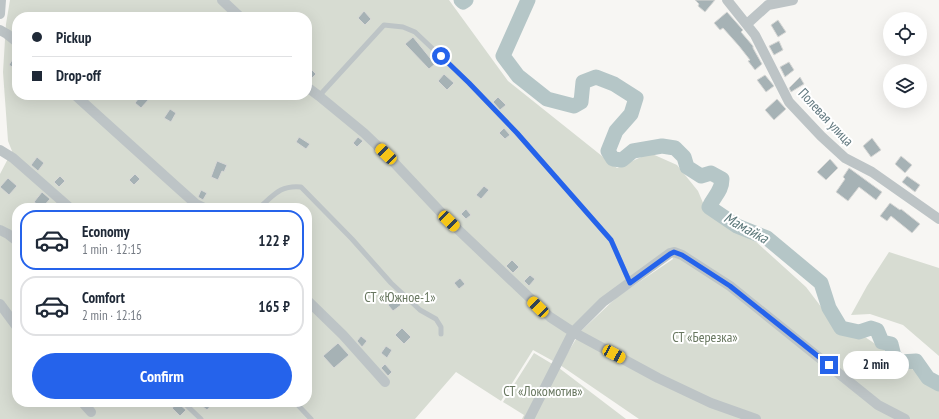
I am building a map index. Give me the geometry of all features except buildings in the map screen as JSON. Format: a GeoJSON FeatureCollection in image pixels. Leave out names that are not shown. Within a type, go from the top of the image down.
{"type":"FeatureCollection","features":[{"type":"Feature","properties":{"kind":"street"},"geometry":{"type":"LineString","coordinates":[[0,14],[1,0]]}},
{"type":"Feature","properties":{"kind":"street"},"geometry":{"type":"LineString","coordinates":[[222,0],[235,12]]}},
{"type":"Feature","properties":{"kind":"street","name":"Полевая улица"},"geometry":{"type":"LineString","coordinates":[[727,0],[755,35],[789,102],[821,136],[845,158],[872,172],[939,219]]}},
{"type":"Feature","properties":{"kind":"street"},"geometry":{"type":"LineString","coordinates":[[746,24],[768,5],[793,0]]}},
{"type":"Feature","properties":{"kind":"street"},"geometry":{"type":"LineString","coordinates":[[0,30],[12,38]]}},
{"type":"Feature","properties":{"kind":"street"},"geometry":{"type":"LineString","coordinates":[[312,90],[364,133],[386,154],[449,221],[550,317],[573,332],[658,378],[711,403],[756,419]]}},
{"type":"Feature","properties":{"kind":"street"},"geometry":{"type":"LineString","coordinates":[[81,100],[195,203]]}},
{"type":"Feature","properties":{"kind":"street"},"geometry":{"type":"LineString","coordinates":[[0,150],[13,158],[64,203]]}},
{"type":"Feature","properties":{"kind":"street"},"geometry":{"type":"LineString","coordinates":[[0,230],[12,237]]}},
{"type":"Feature","properties":{"kind":"street"},"geometry":{"type":"LineString","coordinates":[[529,419],[573,332],[603,302],[674,252],[682,255],[730,286],[878,405],[905,419]]}},
{"type":"Feature","properties":{"kind":"street"},"geometry":{"type":"LineString","coordinates":[[0,304],[12,320]]}},
{"type":"Feature","properties":{"kind":"street"},"geometry":{"type":"LineString","coordinates":[[312,305],[343,335],[385,382]]}},
{"type":"Feature","properties":{"kind":"street"},"geometry":{"type":"LineString","coordinates":[[86,407],[91,412]]}},
{"type":"Feature","properties":{"kind":"lane"},"geometry":{"type":"LineString","coordinates":[[320,96],[384,25],[403,27],[416,32],[469,83],[517,133],[611,240],[630,283]]}},
{"type":"Feature","properties":{"kind":"lane"},"geometry":{"type":"LineString","coordinates":[[265,203],[281,189],[290,186],[301,187],[352,239],[391,283],[420,310],[436,319],[441,327],[441,334]]}},
{"type":"Feature","properties":{"kind":"lane"},"geometry":{"type":"LineString","coordinates":[[188,407],[201,419]]}},
{"type":"Feature","properties":{"kind":"lane"},"geometry":{"type":"LineString","coordinates":[[299,407],[311,419]]}},
{"type":"Feature","properties":{"kind":"green space"},"geometry":{"type":"Polygon","coordinates":[[[10,0],[449,0],[508,81],[617,168],[650,153],[677,165],[698,191],[706,210],[753,239],[806,287],[838,329],[865,337],[939,389],[939,419],[639,419],[560,365],[581,331],[617,297],[673,259],[669,250],[574,327],[553,361],[533,350],[501,401],[456,372],[415,419],[0,419],[0,174],[12,151],[8,141],[3,72],[6,24],[10,0]]]}},
{"type":"Feature","properties":{"kind":"green space"},"geometry":{"type":"Polygon","coordinates":[[[889,252],[939,268],[939,356],[903,325],[870,314],[851,315],[867,286],[889,252]]]}},
{"type":"Feature","properties":{"kind":"green space","name":"СТ «Локомотив»"},"geometry":{"type":"Polygon","coordinates":[[[534,353],[559,368],[626,419],[522,419],[524,415],[503,402],[534,353]]]}},
{"type":"Feature","properties":{"kind":"waterway","name":"Мамайка"},"geometry":{"type":"LineString","coordinates":[[461,0],[463,2],[466,0]]}},
{"type":"Feature","properties":{"kind":"waterway","name":"Мамайка"},"geometry":{"type":"LineString","coordinates":[[528,0],[503,56],[518,76],[547,99],[574,106],[581,102],[583,82],[596,77],[614,84],[636,98],[631,114],[616,131],[608,151],[613,159],[622,160],[633,151],[662,146],[675,148],[684,157],[687,167],[701,176],[711,173],[722,179],[719,190],[709,207],[737,226],[767,238],[821,283],[829,308],[841,328],[859,332],[871,328],[877,330],[882,342],[891,344],[894,356],[901,362],[916,361],[928,378],[939,384]]}},
{"type":"Feature","properties":{"kind":"route"},"geometry":{"type":"LineString","coordinates":[[441,56],[517,133],[611,240],[630,283],[670,254],[674,252],[682,255],[730,286],[829,365]]}},
{"type":"Feature","properties":{"kind":"park label","name":"СТ «Южное-1»"},"geometry":{"type":"Point","coordinates":[400,297]}},
{"type":"Feature","properties":{"kind":"park label","name":"СТ «Березка»"},"geometry":{"type":"Point","coordinates":[705,337]}}]}
